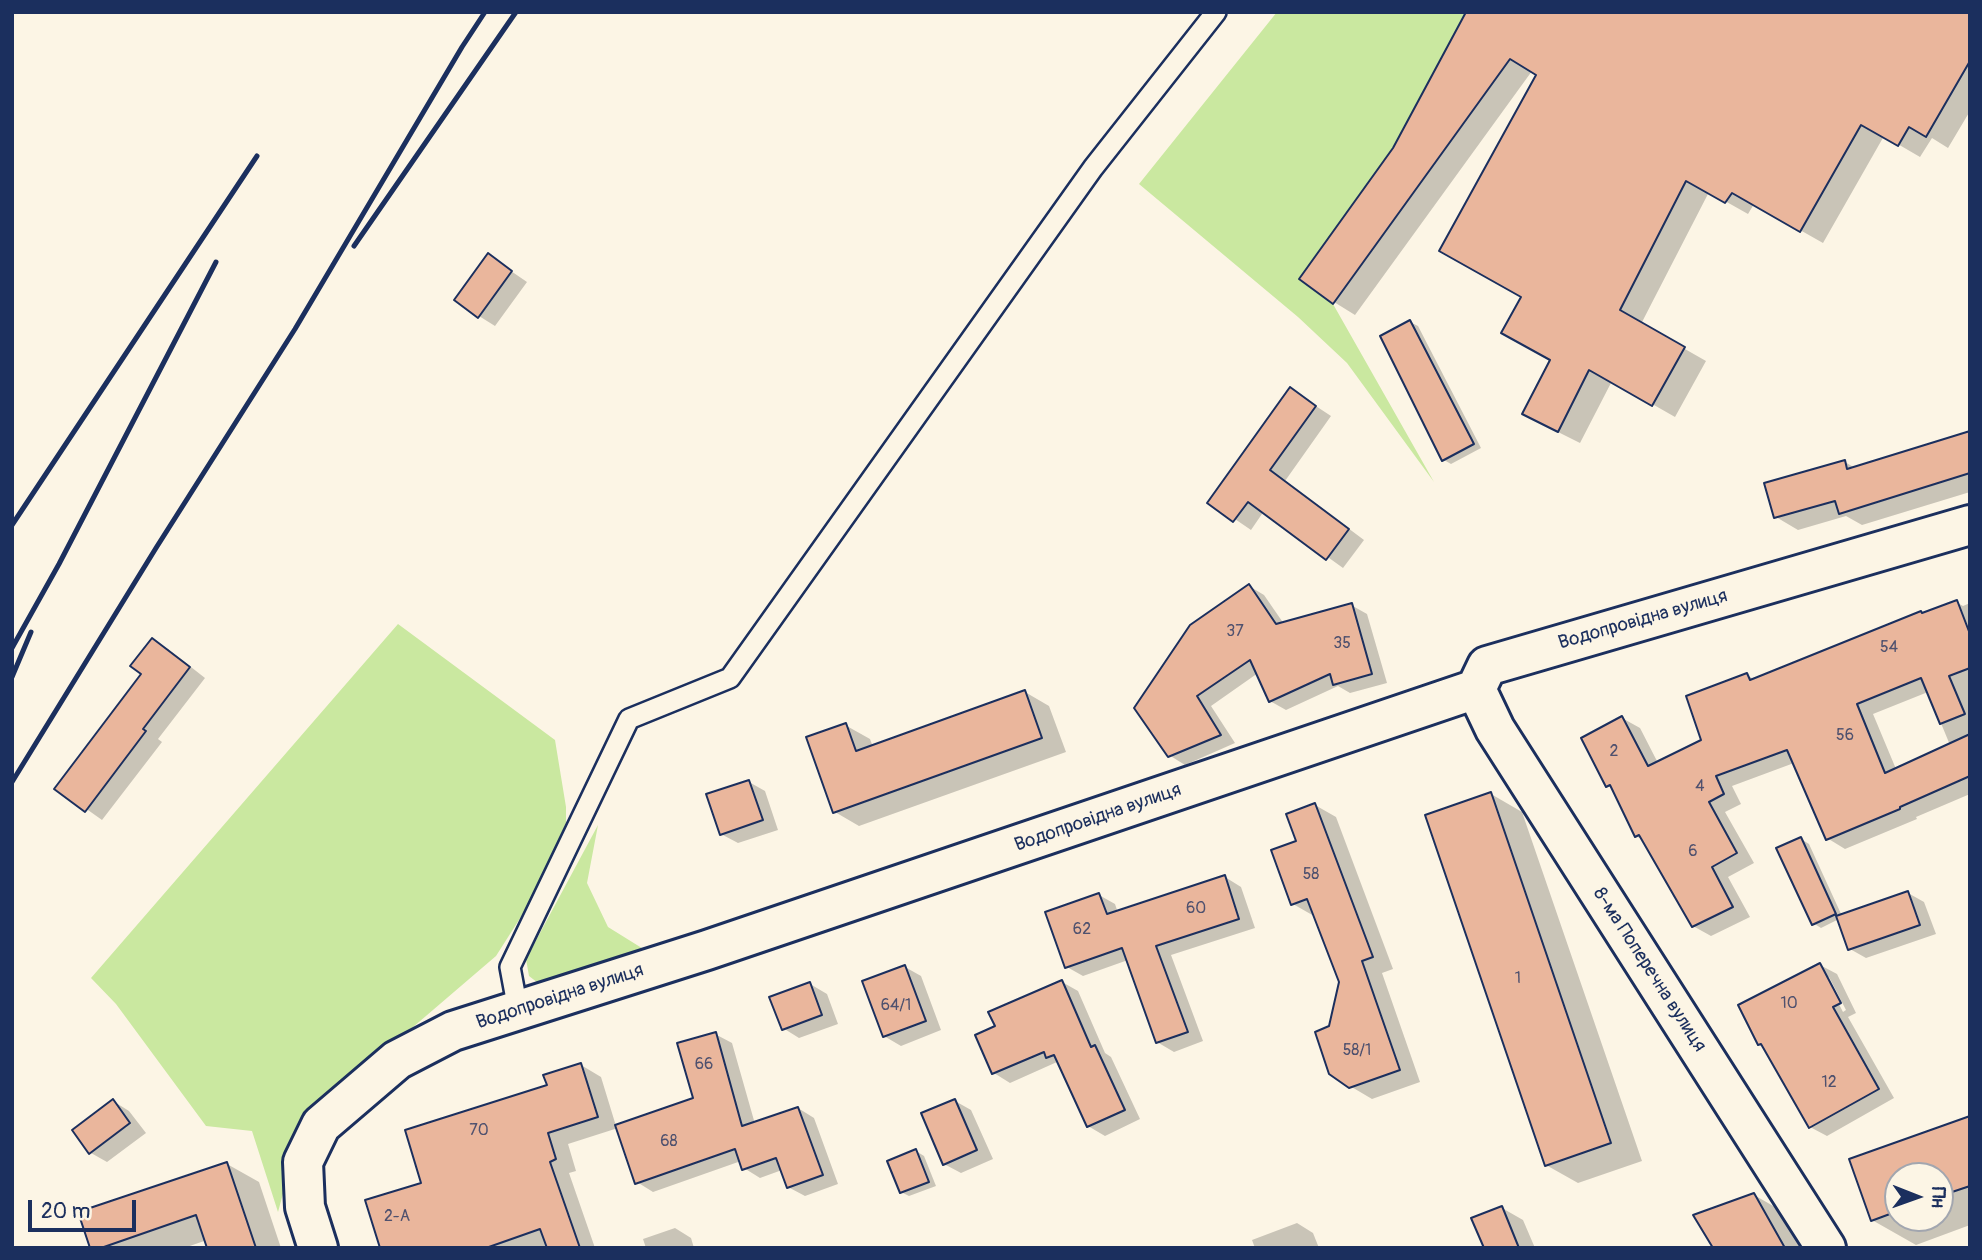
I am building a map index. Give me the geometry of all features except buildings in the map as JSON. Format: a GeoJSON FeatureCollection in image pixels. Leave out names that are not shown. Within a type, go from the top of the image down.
{"type":"FeatureCollection","features":[{"type":"Feature","properties":{"kind":"street","name":"Водопровідна вулиця"},"geometry":{"type":"LineString","coordinates":[[318,1248],[305,1207],[303,1162],[321,1125],[397,1060],[453,1031],[707,950],[1476,689],[1487,666],[1970,525]]}},
{"type":"Feature","properties":{"kind":"street","name":"8-ма Поперечна вулиця"},"geometry":{"type":"LineString","coordinates":[[1476,689],[1495,729],[1826,1248]]}},
{"type":"Feature","properties":{"kind":"lane"},"geometry":{"type":"LineString","coordinates":[[519,1010],[510,967],[629,719],[730,678],[1093,168],[1216,12]]}},
{"type":"Feature","properties":{"kind":"green space"},"geometry":{"type":"Polygon","coordinates":[[[1277,12],[1466,12],[1393,148],[1299,279],[1333,304],[1434,482],[1347,363],[1298,317],[1139,184],[1277,12]]]}},
{"type":"Feature","properties":{"kind":"green space"},"geometry":{"type":"Polygon","coordinates":[[[398,624],[555,740],[566,807],[566,823],[531,901],[496,956],[308,1117],[293,1157],[278,1212],[252,1131],[206,1126],[116,1004],[91,978],[398,624]]]}},
{"type":"Feature","properties":{"kind":"green space"},"geometry":{"type":"Polygon","coordinates":[[[598,825],[587,883],[608,927],[645,950],[542,986],[529,976],[526,959],[598,825]]]}},
{"type":"Feature","properties":{"kind":"railway"},"geometry":{"type":"LineString","coordinates":[[12,782],[295,329],[485,12]]}},
{"type":"Feature","properties":{"kind":"railway"},"geometry":{"type":"LineString","coordinates":[[354,246],[516,12]]}},
{"type":"Feature","properties":{"kind":"railway"},"geometry":{"type":"LineString","coordinates":[[12,525],[257,156]]}},
{"type":"Feature","properties":{"kind":"railway"},"geometry":{"type":"LineString","coordinates":[[12,648],[59,564],[216,262]]}},
{"type":"Feature","properties":{"kind":"railway"},"geometry":{"type":"LineString","coordinates":[[12,677],[31,632]]}}]}
